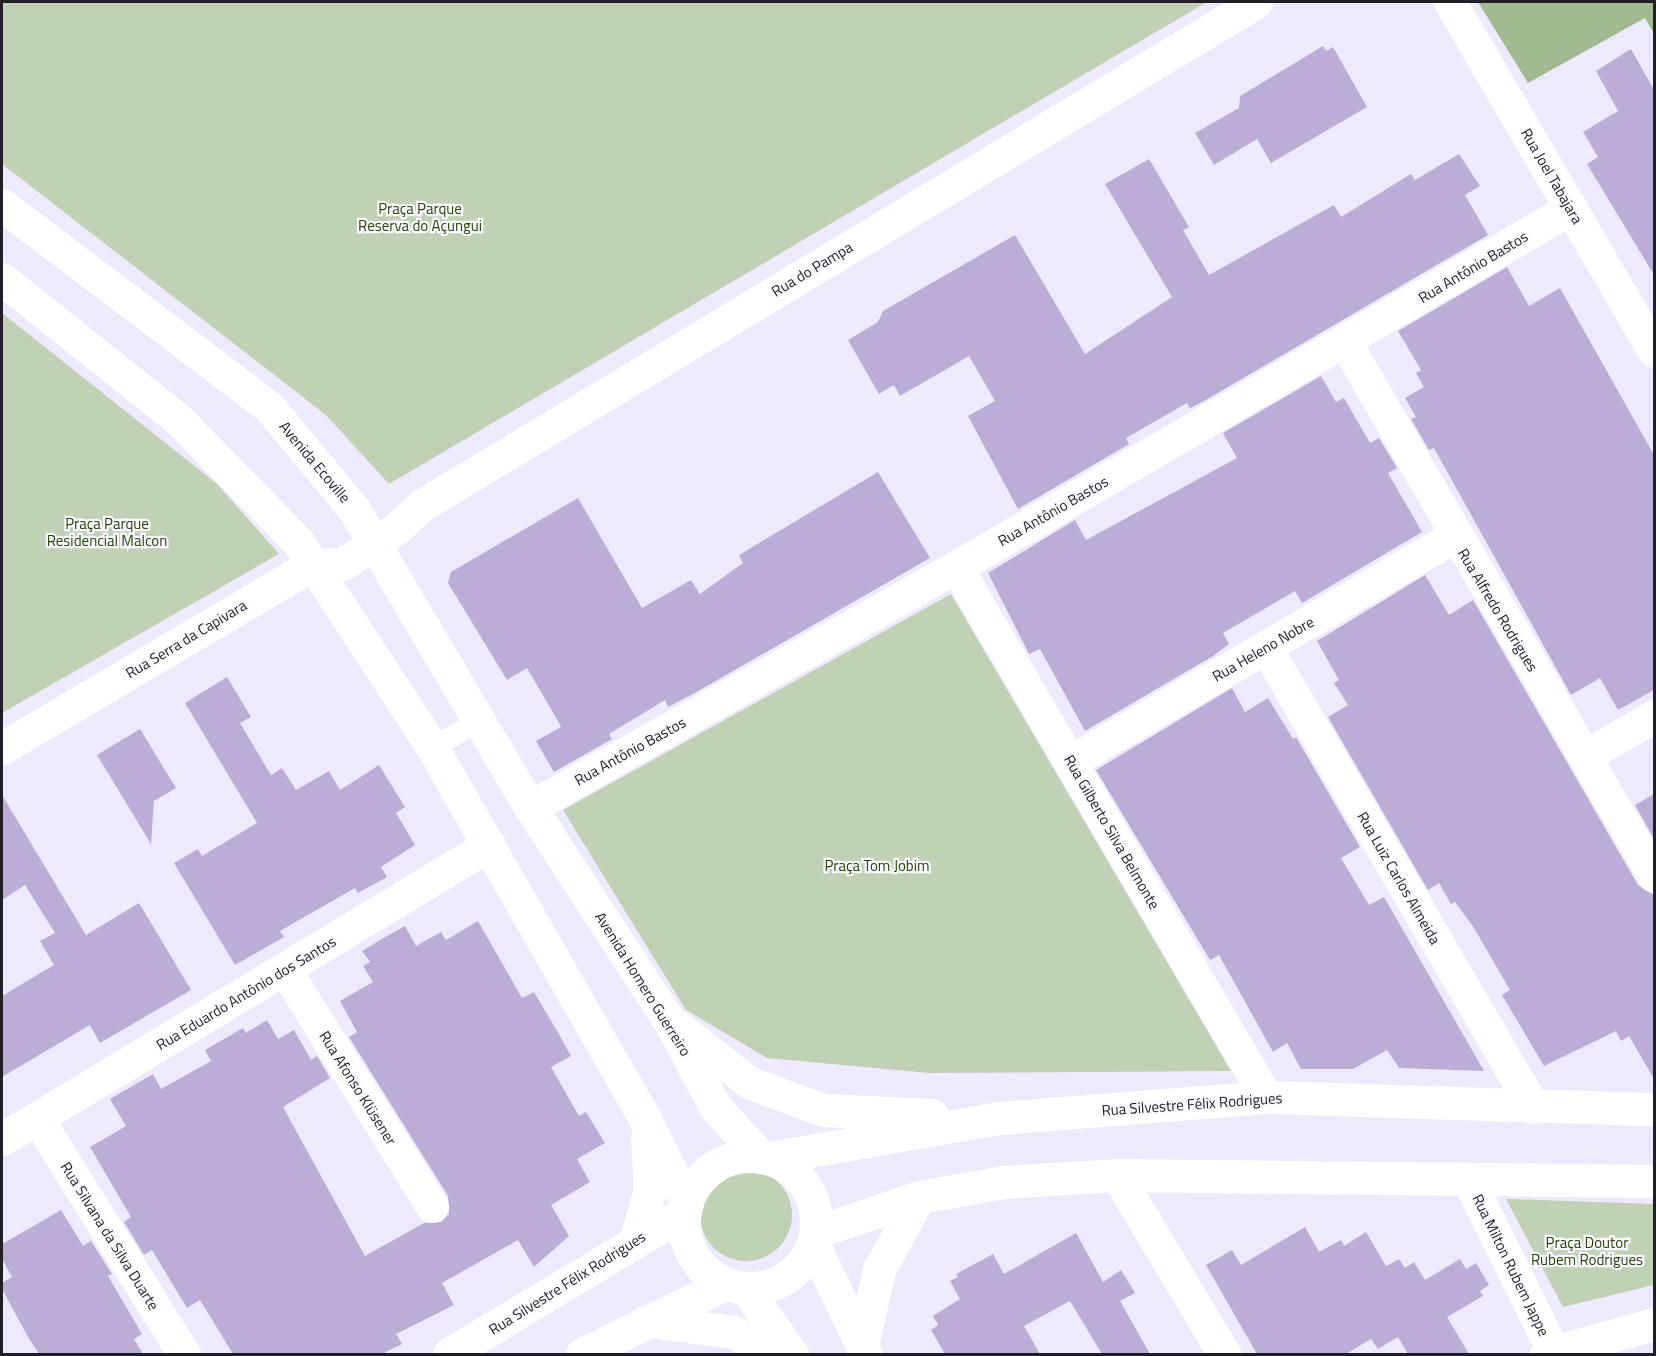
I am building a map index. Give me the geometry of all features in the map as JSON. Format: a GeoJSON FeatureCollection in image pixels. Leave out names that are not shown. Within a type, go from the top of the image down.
{"type":"FeatureCollection","features":[{"type":"Feature","properties":{"kind":"street","name":"Rua do Pampa"},"geometry":{"type":"LineString","coordinates":[[375,544],[422,505],[1256,2]]}},
{"type":"Feature","properties":{"kind":"street","name":"Rua Joel Tabajara"},"geometry":{"type":"LineString","coordinates":[[1450,2],[1654,351]]}},
{"type":"Feature","properties":{"kind":"street","name":"Avenida Ecoville"},"geometry":{"type":"LineString","coordinates":[[2,205],[269,407],[353,507],[530,807]]}},
{"type":"Feature","properties":{"kind":"street","name":"Rua Antônio Bastos"},"geometry":{"type":"LineString","coordinates":[[530,807],[956,567],[1571,208]]}},
{"type":"Feature","properties":{"kind":"street"},"geometry":{"type":"LineString","coordinates":[[2,279],[177,418],[267,507],[298,542],[432,747],[647,1123],[686,1208],[688,1247],[710,1275],[735,1286],[767,1287],[787,1278],[803,1263],[815,1238],[816,1208],[807,1186],[790,1169],[765,1158],[733,1159],[707,1172],[694,1186],[686,1208]]}},
{"type":"Feature","properties":{"kind":"street","name":"Rua Alfredo Rodrigues"},"geometry":{"type":"LineString","coordinates":[[1345,342],[1454,536],[1654,876]]}},
{"type":"Feature","properties":{"kind":"street","name":"Rua Heleno Nobre"},"geometry":{"type":"LineString","coordinates":[[1071,761],[1454,536]]}},
{"type":"Feature","properties":{"kind":"street","name":"Rua Serra da Capivara"},"geometry":{"type":"LineString","coordinates":[[2,748],[312,565],[343,564],[375,544]]}},
{"type":"Feature","properties":{"kind":"street","name":"Rua Gilberto Silva Belmonte"},"geometry":{"type":"LineString","coordinates":[[956,567],[1266,1097]]}},
{"type":"Feature","properties":{"kind":"street","name":"Rua Luiz Carlos Almeida"},"geometry":{"type":"LineString","coordinates":[[1266,648],[1533,1107]]}},
{"type":"Feature","properties":{"kind":"street"},"geometry":{"type":"LineString","coordinates":[[1585,756],[1654,716]]}},
{"type":"Feature","properties":{"kind":"street","name":"Avenida Homero Guerreiro"},"geometry":{"type":"LineString","coordinates":[[530,807],[669,1021],[716,1108],[765,1158]]}},
{"type":"Feature","properties":{"kind":"street","name":"Rua Eduardo Antônio dos Santos"},"geometry":{"type":"LineString","coordinates":[[2,1139],[489,845]]}},
{"type":"Feature","properties":{"kind":"street","name":"Rua Afonso Klüsener"},"geometry":{"type":"LineString","coordinates":[[285,970],[432,1206]]}},
{"type":"Feature","properties":{"kind":"street"},"geometry":{"type":"LineString","coordinates":[[669,1021],[750,1083],[823,1110],[999,1118]]}},
{"type":"Feature","properties":{"kind":"street","name":"Rua Silvestre Félix Rodrigues"},"geometry":{"type":"LineString","coordinates":[[765,1158],[804,1149],[999,1118],[1266,1097],[1654,1109]]}},
{"type":"Feature","properties":{"kind":"street","name":"Rua Silvana da Silva Duarte"},"geometry":{"type":"LineString","coordinates":[[37,1118],[184,1354]]}},
{"type":"Feature","properties":{"kind":"street"},"geometry":{"type":"LineString","coordinates":[[636,1239],[650,1189],[647,1123]]}},
{"type":"Feature","properties":{"kind":"street"},"geometry":{"type":"LineString","coordinates":[[815,1238],[919,1197],[1004,1182],[1118,1175],[1654,1181]]}},
{"type":"Feature","properties":{"kind":"street"},"geometry":{"type":"LineString","coordinates":[[1118,1175],[1224,1354]]}},
{"type":"Feature","properties":{"kind":"street","name":"Rua Milton Rubem Jappe"},"geometry":{"type":"LineString","coordinates":[[1468,1179],[1550,1353]]}},
{"type":"Feature","properties":{"kind":"street"},"geometry":{"type":"LineString","coordinates":[[864,1350],[879,1270],[919,1197]]}},
{"type":"Feature","properties":{"kind":"street","name":"Rua Silvestre Félix Rodrigues"},"geometry":{"type":"LineString","coordinates":[[449,1354],[686,1208]]}},
{"type":"Feature","properties":{"kind":"street"},"geometry":{"type":"LineString","coordinates":[[815,1238],[864,1350]]}},
{"type":"Feature","properties":{"kind":"street"},"geometry":{"type":"LineString","coordinates":[[582,1354],[648,1322],[735,1286]]}},
{"type":"Feature","properties":{"kind":"street"},"geometry":{"type":"LineString","coordinates":[[735,1286],[792,1354]]}},
{"type":"Feature","properties":{"kind":"street"},"geometry":{"type":"LineString","coordinates":[[648,1322],[734,1332],[769,1354]]}},
{"type":"Feature","properties":{"kind":"street"},"geometry":{"type":"LineString","coordinates":[[1550,1353],[1654,1324]]}},
{"type":"Feature","properties":{"kind":"lane"},"geometry":{"type":"LineString","coordinates":[[432,747],[478,721]]}},
{"type":"Feature","properties":{"kind":"green space","name":"Praça Parque Reserva do Açungui"},"geometry":{"type":"Polygon","coordinates":[[[2,2],[1207,2],[389,484],[326,415],[2,164],[2,2]]]}},
{"type":"Feature","properties":{"kind":"green space"},"geometry":{"type":"Polygon","coordinates":[[[1478,2],[1654,2],[1654,34],[1645,18],[1528,83],[1478,2]]]}},
{"type":"Feature","properties":{"kind":"green space","name":"Praça Parque Residencial Malcon"},"geometry":{"type":"Polygon","coordinates":[[[2,313],[216,483],[279,554],[2,713],[2,313]]]}},
{"type":"Feature","properties":{"kind":"green space","name":"Praça Tom Jobim"},"geometry":{"type":"Polygon","coordinates":[[[951,594],[1231,1071],[929,1073],[767,1058],[686,1010],[563,810],[951,594]]]}},
{"type":"Feature","properties":{"kind":"green space"},"geometry":{"type":"Polygon","coordinates":[[[746,1169],[763,1173],[778,1183],[788,1198],[792,1215],[788,1232],[778,1247],[763,1257],[746,1261],[729,1257],[714,1247],[704,1232],[700,1215],[704,1198],[714,1183],[729,1173],[746,1169]]]}},
{"type":"Feature","properties":{"kind":"green space","name":"Praça Doutor Rubem Rodrigues"},"geometry":{"type":"Polygon","coordinates":[[[1506,1199],[1654,1204],[1654,1285],[1563,1307],[1506,1199]]]}},
{"type":"Feature","properties":{"kind":"building"},"geometry":{"type":"Polygon","coordinates":[[[1323,46],[1326,51],[1333,47],[1367,107],[1271,163],[1257,139],[1214,165],[1195,133],[1239,108],[1240,96],[1323,46]]]}},
{"type":"Feature","properties":{"kind":"building"},"geometry":{"type":"Polygon","coordinates":[[[1631,49],[1654,90],[1654,275],[1587,164],[1598,157],[1583,132],[1618,111],[1596,71],[1631,49]]]}},
{"type":"Feature","properties":{"kind":"building"},"geometry":{"type":"Polygon","coordinates":[[[1459,154],[1480,186],[1465,195],[1488,235],[1204,401],[1190,408],[1187,403],[1126,438],[1129,444],[1018,509],[968,416],[995,401],[969,356],[900,396],[894,385],[879,394],[848,340],[878,322],[883,311],[1015,235],[1085,354],[1172,297],[1105,184],[1149,159],[1189,227],[1183,230],[1209,275],[1334,205],[1341,217],[1411,174],[1415,180],[1459,154]]]}},
{"type":"Feature","properties":{"kind":"building"},"geometry":{"type":"Polygon","coordinates":[[[1507,267],[1529,306],[1560,288],[1654,455],[1654,690],[1618,710],[1600,678],[1571,695],[1434,448],[1429,450],[1411,419],[1416,417],[1405,398],[1424,387],[1416,373],[1421,370],[1398,331],[1507,267]]]}},
{"type":"Feature","properties":{"kind":"building"},"geometry":{"type":"Polygon","coordinates":[[[1321,376],[1336,402],[1344,398],[1370,443],[1379,438],[1397,468],[1388,473],[1422,532],[1302,603],[1295,591],[1223,633],[1229,644],[1213,656],[1085,731],[1040,649],[1029,654],[988,573],[1075,520],[1086,540],[1237,458],[1223,433],[1321,376]]]}},
{"type":"Feature","properties":{"kind":"building"},"geometry":{"type":"Polygon","coordinates":[[[878,472],[930,558],[693,694],[668,707],[665,700],[609,734],[612,739],[554,772],[536,741],[561,727],[558,721],[527,668],[507,680],[448,583],[451,572],[578,498],[642,608],[691,580],[700,594],[743,563],[739,555],[878,472]]]}},
{"type":"Feature","properties":{"kind":"building"},"geometry":{"type":"Polygon","coordinates":[[[1425,575],[1449,615],[1473,600],[1638,885],[1654,895],[1654,1079],[1629,1036],[1621,1041],[1616,1031],[1544,1066],[1502,995],[1510,990],[1474,928],[1455,902],[1451,904],[1439,883],[1428,890],[1328,717],[1348,705],[1334,683],[1339,680],[1317,641],[1425,575]]]}},
{"type":"Feature","properties":{"kind":"building"},"geometry":{"type":"Polygon","coordinates":[[[227,677],[251,717],[240,723],[271,775],[282,768],[296,790],[329,771],[340,790],[379,765],[405,807],[396,813],[415,845],[381,867],[387,877],[358,893],[355,888],[280,931],[284,937],[235,965],[174,863],[198,849],[202,856],[257,823],[185,703],[227,677]]]}},
{"type":"Feature","properties":{"kind":"building"},"geometry":{"type":"Polygon","coordinates":[[[1232,688],[1245,712],[1268,698],[1293,739],[1296,737],[1360,847],[1341,858],[1369,905],[1384,897],[1484,1071],[1399,1068],[1387,1050],[1353,1069],[1301,1069],[1287,1043],[1273,1052],[1219,955],[1210,960],[1096,770],[1232,688]]]}},
{"type":"Feature","properties":{"kind":"building"},"geometry":{"type":"Polygon","coordinates":[[[140,729],[176,788],[154,801],[151,844],[97,755],[140,729]]]}},
{"type":"Feature","properties":{"kind":"building"},"geometry":{"type":"Polygon","coordinates":[[[1654,794],[1654,839],[1635,805],[1654,794]]]}},
{"type":"Feature","properties":{"kind":"building"},"geometry":{"type":"Polygon","coordinates":[[[2,795],[86,935],[139,903],[191,990],[100,1043],[90,1025],[2,1077],[2,996],[54,965],[40,941],[55,933],[25,885],[2,900],[2,795]]]}},
{"type":"Feature","properties":{"kind":"building"},"geometry":{"type":"Polygon","coordinates":[[[478,921],[522,998],[534,992],[560,1036],[571,1056],[551,1067],[579,1116],[586,1112],[605,1143],[577,1159],[590,1182],[551,1205],[569,1236],[534,1267],[518,1240],[442,1283],[454,1305],[396,1334],[402,1344],[382,1354],[233,1354],[200,1300],[187,1308],[152,1250],[144,1255],[124,1222],[131,1217],[90,1147],[126,1126],[110,1099],[153,1074],[161,1089],[211,1061],[205,1050],[243,1028],[246,1033],[267,1020],[278,1039],[294,1030],[311,1060],[317,1056],[330,1078],[283,1107],[365,1256],[424,1223],[441,1222],[449,1214],[448,1196],[349,1037],[357,1032],[340,1001],[373,982],[363,966],[370,962],[362,951],[382,939],[405,926],[416,946],[441,932],[446,940],[478,921]]]}},
{"type":"Feature","properties":{"kind":"building"},"geometry":{"type":"Polygon","coordinates":[[[61,1210],[83,1246],[91,1241],[112,1274],[108,1276],[142,1334],[134,1339],[143,1354],[39,1354],[28,1337],[2,1289],[2,1283],[12,1277],[2,1259],[2,1244],[61,1210]]]}},
{"type":"Feature","properties":{"kind":"building"},"geometry":{"type":"Polygon","coordinates":[[[1305,1227],[1319,1252],[1341,1240],[1344,1246],[1366,1232],[1386,1266],[1399,1259],[1405,1268],[1414,1262],[1425,1280],[1460,1259],[1466,1269],[1476,1263],[1489,1285],[1480,1291],[1483,1296],[1447,1317],[1469,1354],[1408,1354],[1398,1337],[1378,1349],[1371,1339],[1346,1354],[1257,1354],[1206,1265],[1232,1250],[1241,1265],[1305,1227]]]}},
{"type":"Feature","properties":{"kind":"building"},"geometry":{"type":"Polygon","coordinates":[[[1076,1233],[1103,1282],[1121,1270],[1135,1293],[1120,1301],[1150,1354],[1102,1354],[1070,1301],[1024,1326],[1040,1354],[945,1354],[931,1330],[938,1325],[933,1316],[960,1299],[950,1281],[958,1277],[956,1274],[993,1254],[1004,1274],[1076,1233]]]}}]}
